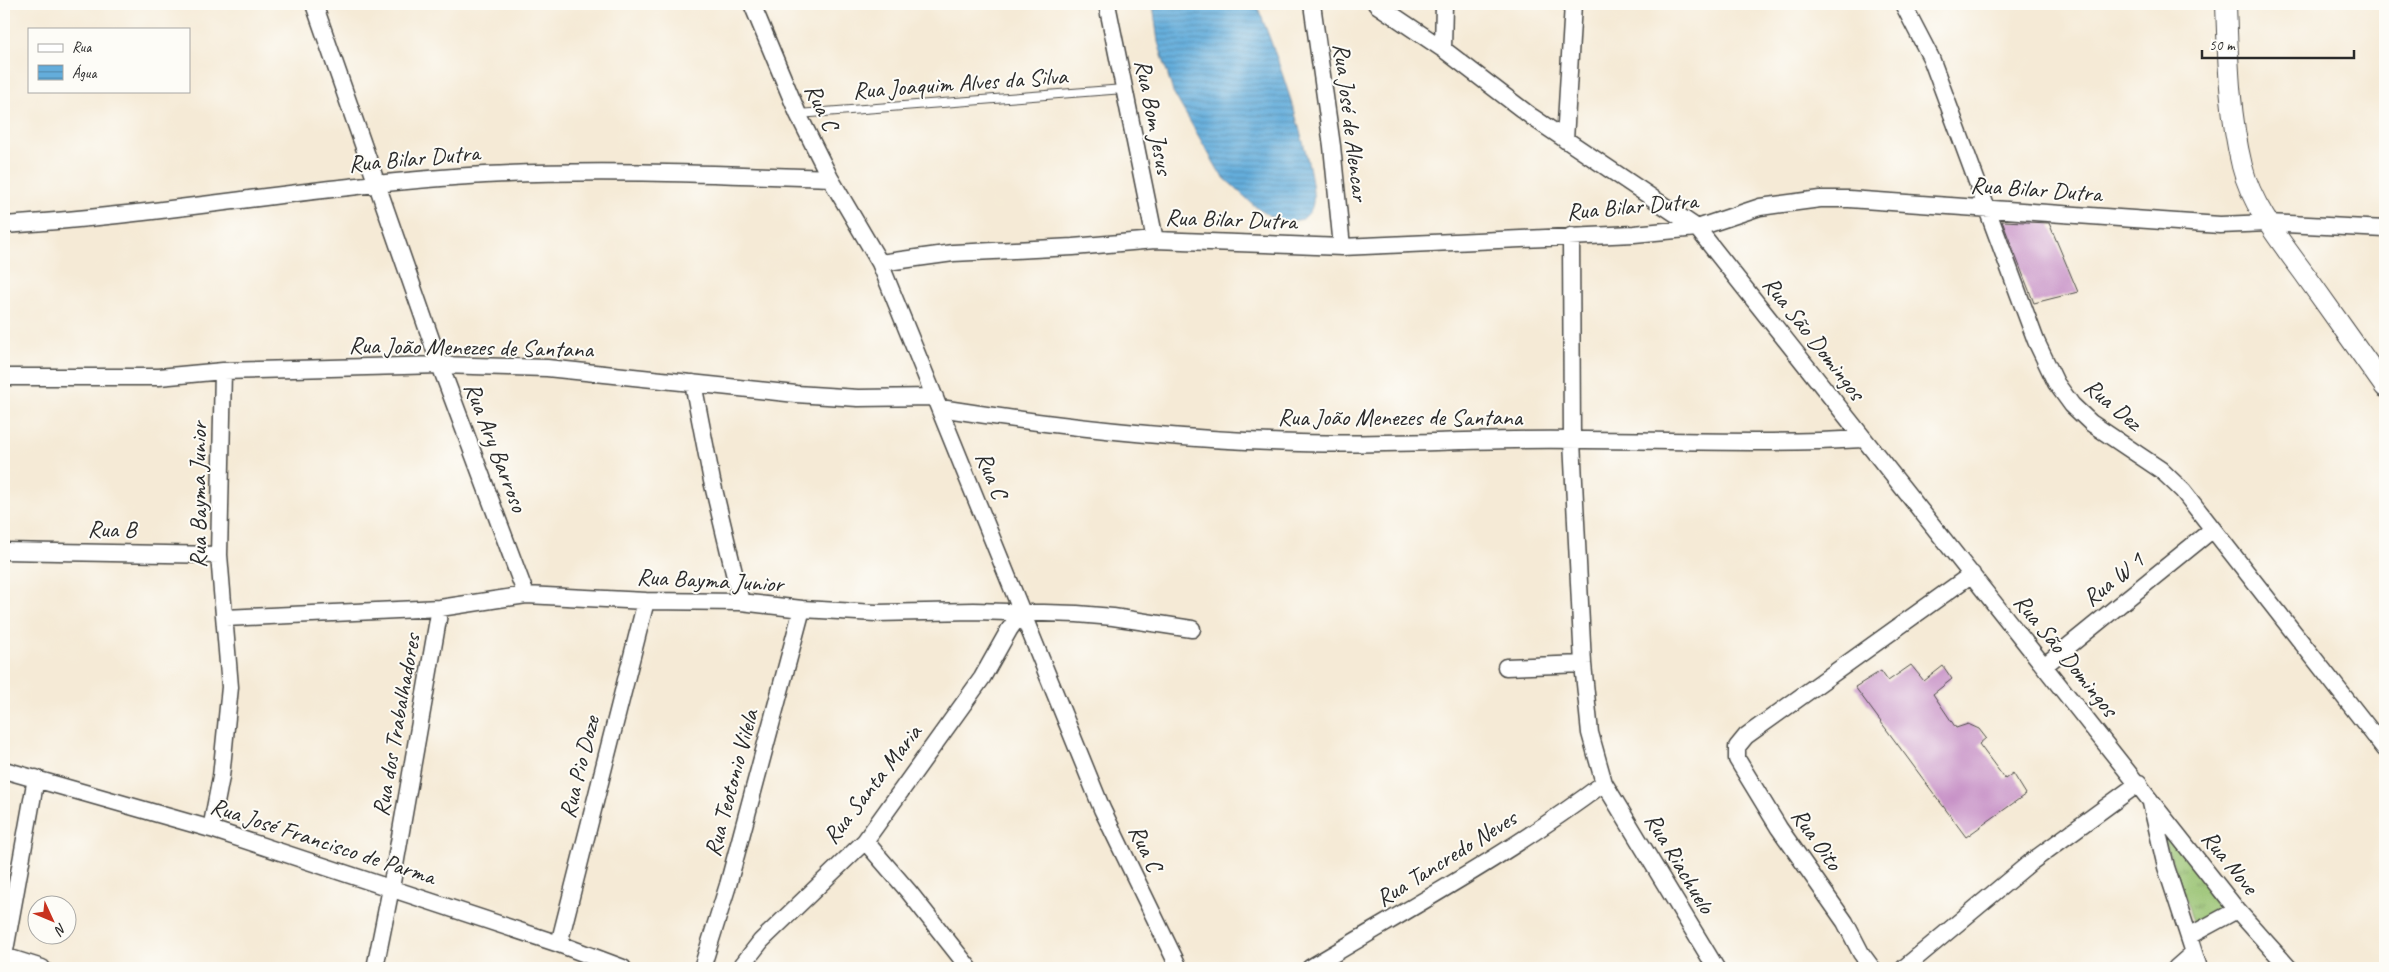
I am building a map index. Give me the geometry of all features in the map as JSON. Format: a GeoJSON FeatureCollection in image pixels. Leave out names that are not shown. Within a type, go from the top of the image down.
{"type":"FeatureCollection","features":[{"type":"Feature","properties":{"kind":"street","name":"Rua Ary Barroso"},"geometry":{"type":"LineString","coordinates":[[314,4],[379,184],[440,365],[526,595]]}},
{"type":"Feature","properties":{"kind":"street","name":"Rua C"},"geometry":{"type":"LineString","coordinates":[[752,4],[798,114],[830,178],[880,263],[938,403],[1021,614],[1102,809],[1179,968]]}},
{"type":"Feature","properties":{"kind":"street","name":"Rua Bom Jesus"},"geometry":{"type":"LineString","coordinates":[[1107,4],[1155,240]]}},
{"type":"Feature","properties":{"kind":"street","name":"Rua José de Alencar"},"geometry":{"type":"LineString","coordinates":[[1312,4],[1332,146],[1342,247]]}},
{"type":"Feature","properties":{"kind":"street","name":"Rua São Domingos"},"geometry":{"type":"LineString","coordinates":[[1376,4],[1443,49],[1565,140],[1697,228],[1862,439],[2139,783]]}},
{"type":"Feature","properties":{"kind":"street"},"geometry":{"type":"LineString","coordinates":[[1443,49],[1444,4]]}},
{"type":"Feature","properties":{"kind":"street"},"geometry":{"type":"LineString","coordinates":[[1565,140],[1572,4]]}},
{"type":"Feature","properties":{"kind":"street","name":"Rua Dez"},"geometry":{"type":"LineString","coordinates":[[1903,4],[1930,58],[2036,341],[2056,383],[2072,405],[2092,424],[2162,470],[2183,490],[2385,749]]}},
{"type":"Feature","properties":{"kind":"street"},"geometry":{"type":"LineString","coordinates":[[2226,4],[2229,83],[2242,167],[2268,223],[2385,387]]}},
{"type":"Feature","properties":{"kind":"street","name":"Rua Bilar Dutra"},"geometry":{"type":"LineString","coordinates":[[4,225],[92,219],[379,184],[484,175],[615,171],[830,178]]}},
{"type":"Feature","properties":{"kind":"street","name":"Rua Bilar Dutra"},"geometry":{"type":"LineString","coordinates":[[880,263],[953,253],[1073,247],[1155,240],[1342,247],[1634,234],[1697,228],[1760,207],[1820,199],[1849,199],[2220,225],[2268,223],[2385,229]]}},
{"type":"Feature","properties":{"kind":"street","name":"Rua Riachuelo"},"geometry":{"type":"LineString","coordinates":[[1571,236],[1572,441],[1583,664],[1590,733],[1604,783],[1716,968]]}},
{"type":"Feature","properties":{"kind":"street","name":"Rua João Menezes de Santana"},"geometry":{"type":"LineString","coordinates":[[4,377],[158,377],[223,371],[440,365],[547,368],[858,398],[938,403],[1054,426],[1156,436],[1399,444],[1515,440],[1790,443],[1862,439]]}},
{"type":"Feature","properties":{"kind":"street","name":"Rua Bayma Junior"},"geometry":{"type":"LineString","coordinates":[[211,829],[221,777],[230,687],[219,556],[223,371]]}},
{"type":"Feature","properties":{"kind":"street"},"geometry":{"type":"LineString","coordinates":[[693,383],[712,481],[741,602]]}},
{"type":"Feature","properties":{"kind":"street","name":"Rua W 1"},"geometry":{"type":"LineString","coordinates":[[2044,666],[2213,529]]}},
{"type":"Feature","properties":{"kind":"street","name":"Rua B"},"geometry":{"type":"LineString","coordinates":[[4,551],[219,556]]}},
{"type":"Feature","properties":{"kind":"street","name":"Rua Oito"},"geometry":{"type":"LineString","coordinates":[[1872,968],[1845,922],[1779,828],[1737,759],[1737,747],[1746,736],[1972,574]]}},
{"type":"Feature","properties":{"kind":"street","name":"Rua Bayma Junior"},"geometry":{"type":"LineString","coordinates":[[225,618],[440,608],[526,595],[646,601],[741,602],[802,609],[876,613],[974,611],[1021,614],[1077,614],[1113,616],[1192,629]]}},
{"type":"Feature","properties":{"kind":"street","name":"Rua Pio Doze"},"geometry":{"type":"LineString","coordinates":[[559,944],[646,601]]}},
{"type":"Feature","properties":{"kind":"street","name":"Rua dos Trabalhadores"},"geometry":{"type":"LineString","coordinates":[[375,968],[391,888],[440,608]]}},
{"type":"Feature","properties":{"kind":"street","name":"Rua Teotonio Vilela"},"geometry":{"type":"LineString","coordinates":[[702,968],[728,885],[802,609]]}},
{"type":"Feature","properties":{"kind":"street","name":"Rua Santa Maria"},"geometry":{"type":"LineString","coordinates":[[740,968],[761,941],[865,841],[982,678],[1009,630],[1021,614]]}},
{"type":"Feature","properties":{"kind":"street"},"geometry":{"type":"LineString","coordinates":[[1506,667],[1583,664]]}},
{"type":"Feature","properties":{"kind":"street","name":"Rua José Francisco de Parma"},"geometry":{"type":"LineString","coordinates":[[4,770],[211,829],[559,944],[623,968]]}},
{"type":"Feature","properties":{"kind":"street"},"geometry":{"type":"LineString","coordinates":[[36,778],[4,956],[42,968]]}},
{"type":"Feature","properties":{"kind":"street","name":"Rua Tancredo Neves"},"geometry":{"type":"LineString","coordinates":[[1310,968],[1478,867],[1569,809],[1604,783]]}},
{"type":"Feature","properties":{"kind":"street"},"geometry":{"type":"LineString","coordinates":[[1904,968],[2031,862],[2139,783]]}},
{"type":"Feature","properties":{"kind":"street","name":"Rua Nove"},"geometry":{"type":"LineString","coordinates":[[2139,783],[2237,910],[2289,968]]}},
{"type":"Feature","properties":{"kind":"street"},"geometry":{"type":"LineString","coordinates":[[2151,801],[2166,867],[2196,961],[2176,968]]}},
{"type":"Feature","properties":{"kind":"street"},"geometry":{"type":"LineString","coordinates":[[865,841],[910,892],[969,968]]}},
{"type":"Feature","properties":{"kind":"street"},"geometry":{"type":"LineString","coordinates":[[2189,936],[2237,910]]}},
{"type":"Feature","properties":{"kind":"lane","name":"Rua Joaquim Alves da Silva"},"geometry":{"type":"LineString","coordinates":[[798,114],[1124,89]]}},
{"type":"Feature","properties":{"kind":"green space"},"geometry":{"type":"Polygon","coordinates":[[[2155,812],[2230,906],[2195,928],[2155,812]]]}},
{"type":"Feature","properties":{"kind":"water"},"geometry":{"type":"Polygon","coordinates":[[[1153,4],[1256,4],[1283,75],[1309,169],[1313,192],[1312,207],[1303,219],[1281,223],[1257,208],[1221,175],[1173,92],[1158,42],[1153,4]]]}},
{"type":"Feature","properties":{"kind":"building"},"geometry":{"type":"Polygon","coordinates":[[[2002,221],[2049,223],[2078,292],[2034,303],[2002,221]]]}},
{"type":"Feature","properties":{"kind":"building"},"geometry":{"type":"Polygon","coordinates":[[[1911,665],[1924,681],[1943,666],[1952,679],[1933,694],[1956,728],[1968,724],[1979,729],[1986,738],[1979,744],[2005,779],[2013,773],[2026,794],[1966,837],[1855,687],[1881,671],[1888,681],[1911,665]]]}}]}
